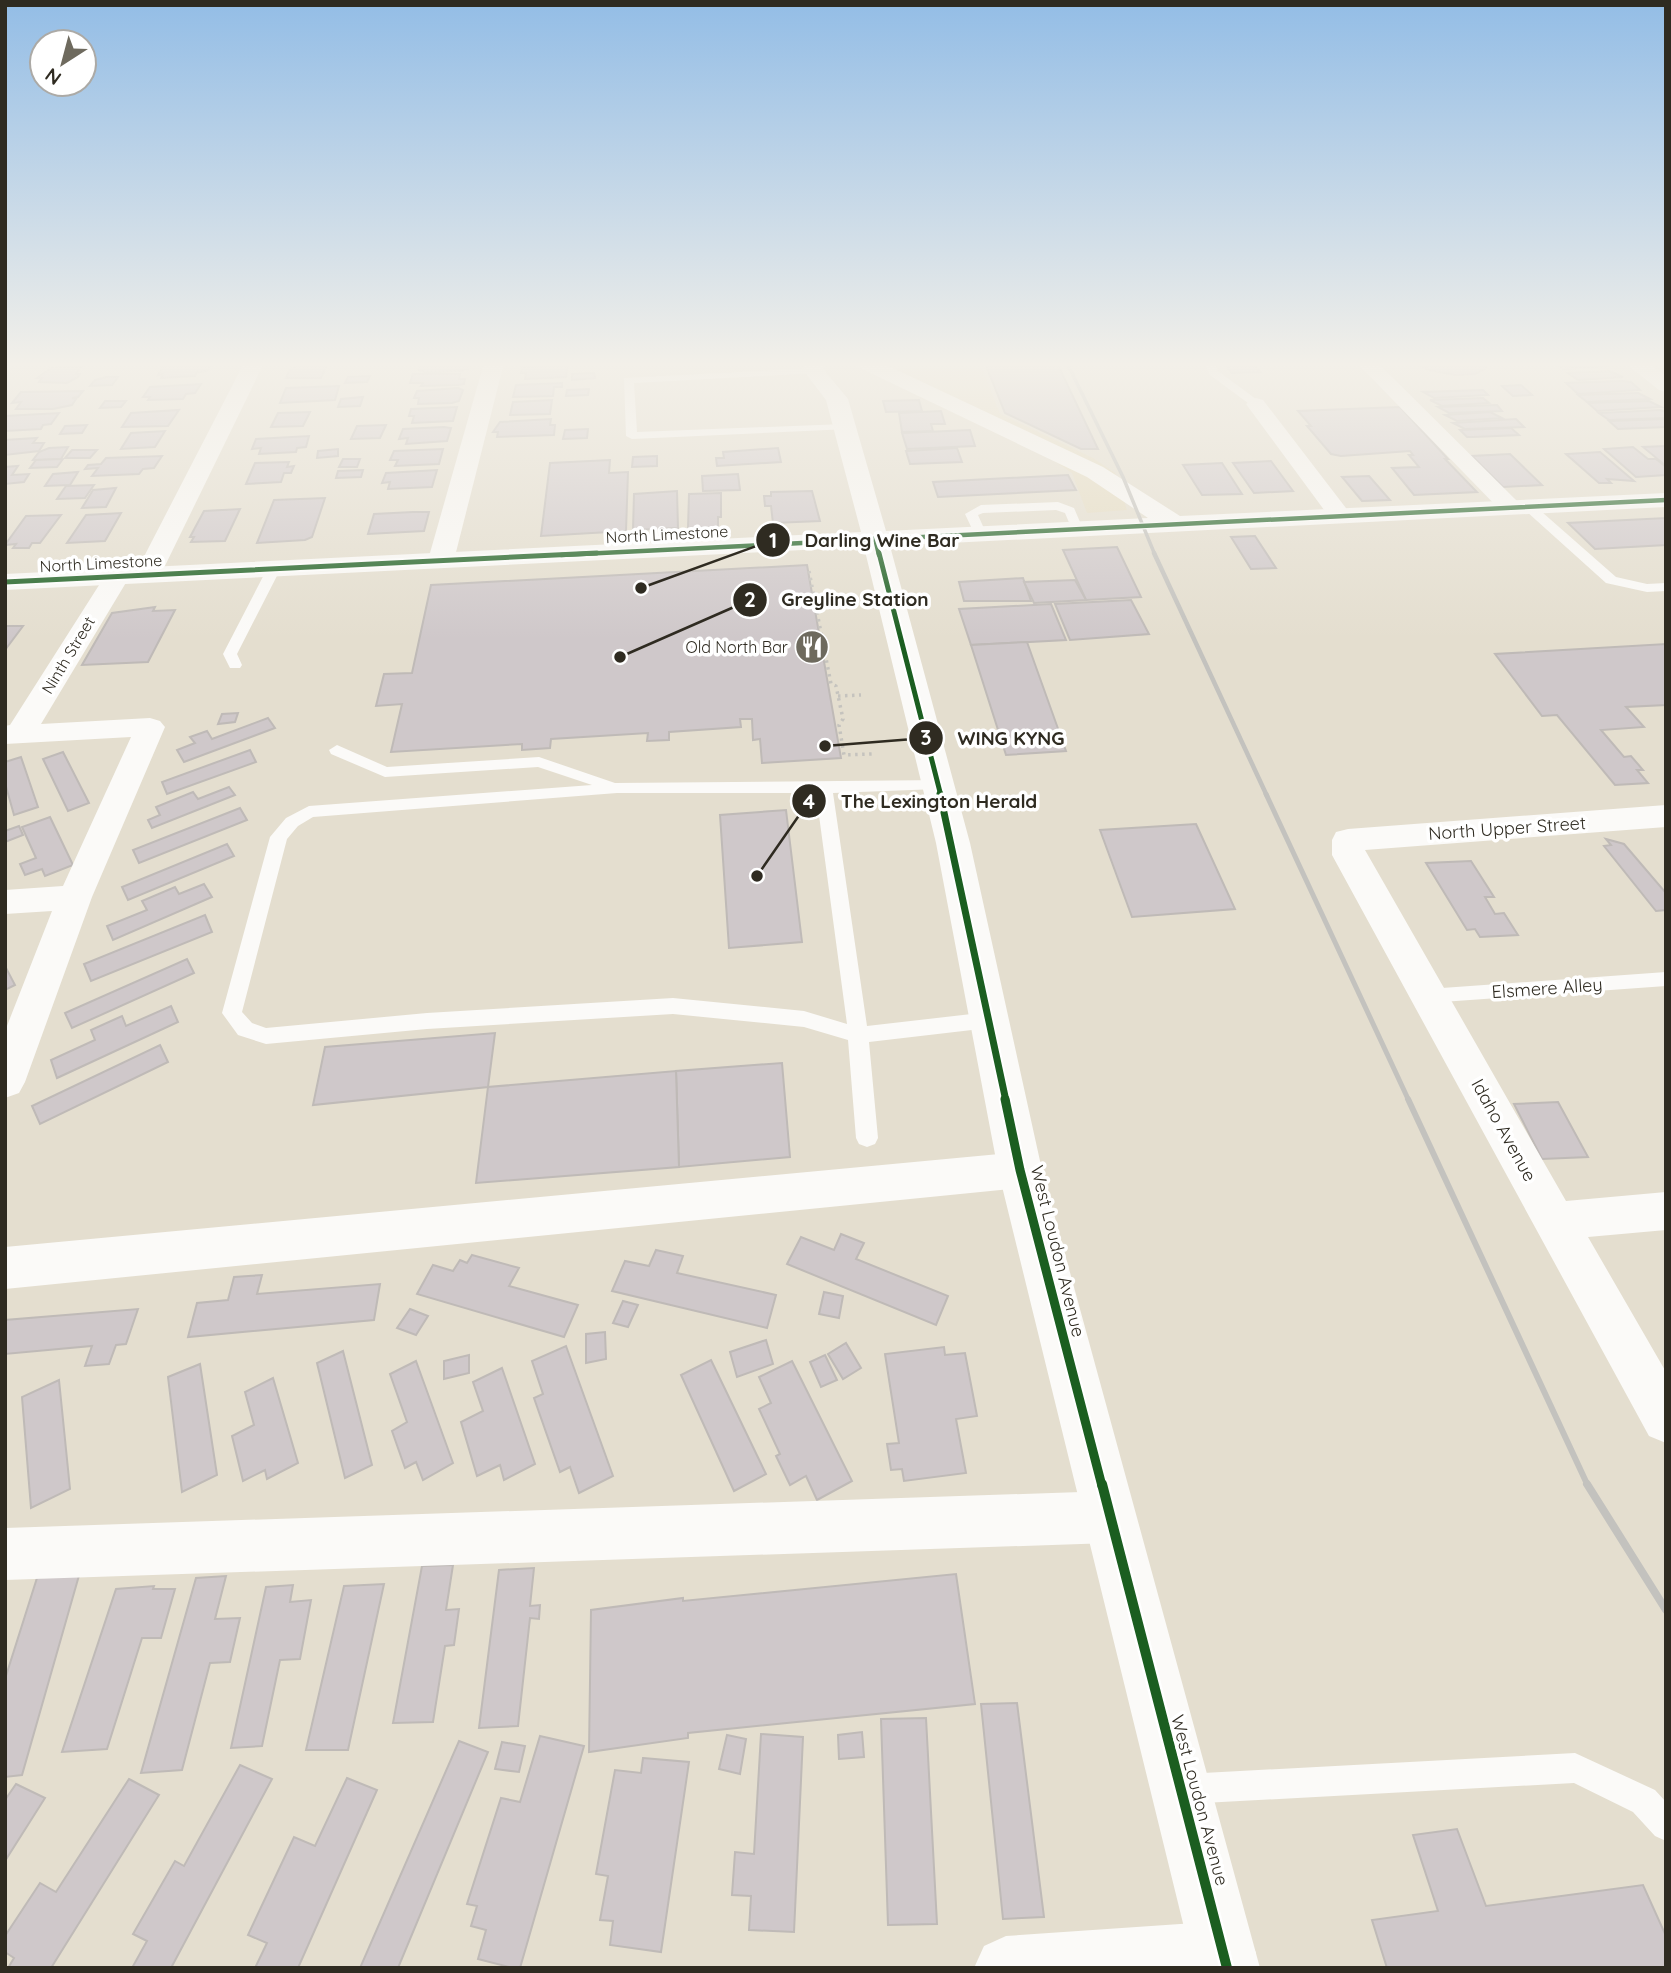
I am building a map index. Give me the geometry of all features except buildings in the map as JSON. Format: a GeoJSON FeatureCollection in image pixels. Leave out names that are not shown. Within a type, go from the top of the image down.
{"type":"FeatureCollection","features":[{"type":"Feature","properties":{"kind":"street"},"geometry":{"type":"LineString","coordinates":[[148,574],[208,455]]}},
{"type":"Feature","properties":{"kind":"street"},"geometry":{"type":"LineString","coordinates":[[441,560],[469,455]]}},
{"type":"Feature","properties":{"kind":"street","name":"West Loudon Avenue"},"geometry":{"type":"LineString","coordinates":[[852,455],[953,843],[1020,1170],[1226,1960]]}},
{"type":"Feature","properties":{"kind":"street"},"geometry":{"type":"LineString","coordinates":[[1059,455],[1095,472],[1174,524]]}},
{"type":"Feature","properties":{"kind":"street"},"geometry":{"type":"LineString","coordinates":[[1294,455],[1341,517]]}},
{"type":"Feature","properties":{"kind":"street"},"geometry":{"type":"LineString","coordinates":[[1465,455],[1521,508]]}},
{"type":"Feature","properties":{"kind":"street","name":"North Limestone"},"geometry":{"type":"LineString","coordinates":[[5,582],[1666,500]]}},
{"type":"Feature","properties":{"kind":"street","name":"Ninth Street"},"geometry":{"type":"LineString","coordinates":[[13,734],[117,576]]}},
{"type":"Feature","properties":{"kind":"street"},"geometry":{"type":"LineString","coordinates":[[5,1082],[75,897],[150,727],[13,734]]}},
{"type":"Feature","properties":{"kind":"street","name":"North Upper Street"},"geometry":{"type":"LineString","coordinates":[[1348,840],[1666,816]]}},
{"type":"Feature","properties":{"kind":"street","name":"Idaho Avenue"},"geometry":{"type":"LineString","coordinates":[[1348,840],[1349,855],[1666,1419]]}},
{"type":"Feature","properties":{"kind":"street"},"geometry":{"type":"LineString","coordinates":[[5,902],[75,897]]}},
{"type":"Feature","properties":{"kind":"street"},"geometry":{"type":"LineString","coordinates":[[5,1268],[1020,1170]]}},
{"type":"Feature","properties":{"kind":"street"},"geometry":{"type":"LineString","coordinates":[[1555,1221],[1666,1211]]}},
{"type":"Feature","properties":{"kind":"street"},"geometry":{"type":"LineString","coordinates":[[5,1554],[1110,1517]]}},
{"type":"Feature","properties":{"kind":"street"},"geometry":{"type":"LineString","coordinates":[[1006,1968],[1226,1960]]}},
{"type":"Feature","properties":{"kind":"lane"},"geometry":{"type":"LineString","coordinates":[[1521,508],[1611,580],[1647,588],[1666,598]]}},
{"type":"Feature","properties":{"kind":"lane"},"geometry":{"type":"LineString","coordinates":[[235,666],[230,654],[274,568]]}},
{"type":"Feature","properties":{"kind":"lane"},"geometry":{"type":"LineString","coordinates":[[1647,588],[1666,587]]}},
{"type":"Feature","properties":{"kind":"lane"},"geometry":{"type":"LineString","coordinates":[[337,750],[385,772],[539,762],[617,788]]}},
{"type":"Feature","properties":{"kind":"lane"},"geometry":{"type":"LineString","coordinates":[[938,784],[778,789],[617,788],[309,812],[292,822],[279,837],[232,1013],[245,1028],[267,1036],[427,1021],[673,1006],[804,1019],[858,1035],[989,1020]]}},
{"type":"Feature","properties":{"kind":"lane"},"geometry":{"type":"LineString","coordinates":[[824,788],[858,1035],[867,1138]]}},
{"type":"Feature","properties":{"kind":"lane","name":"Elsmere Alley"},"geometry":{"type":"LineString","coordinates":[[1428,996],[1666,979]]}},
{"type":"Feature","properties":{"kind":"lane"},"geometry":{"type":"LineString","coordinates":[[1182,1790],[1575,1768],[1644,1801],[1666,1825]]}},
{"type":"Feature","properties":{"kind":"path"},"geometry":{"type":"LineString","coordinates":[[808,562],[831,684],[836,686],[843,719],[839,726],[844,755],[872,754]]}},
{"type":"Feature","properties":{"kind":"path"},"geometry":{"type":"LineString","coordinates":[[838,696],[861,695]]}},
{"type":"Feature","properties":{"kind":"shaded area"},"geometry":{"type":"Polygon","coordinates":[[[1046,455],[1087,455],[1093,458],[1115,473],[1127,510],[1087,513],[1072,473],[1046,455]]]}},
{"type":"Feature","properties":{"kind":"railway"},"geometry":{"type":"LineString","coordinates":[[1112,455],[1155,555]]}},
{"type":"Feature","properties":{"kind":"railway"},"geometry":{"type":"LineString","coordinates":[[1154,553],[1267,796]]}},
{"type":"Feature","properties":{"kind":"railway"},"geometry":{"type":"LineString","coordinates":[[1266,794],[1409,1101]]}},
{"type":"Feature","properties":{"kind":"railway"},"geometry":{"type":"LineString","coordinates":[[1408,1099],[1587,1484]]}},
{"type":"Feature","properties":{"kind":"railway"},"geometry":{"type":"LineString","coordinates":[[1587,1484],[1666,1610]]}},
{"type":"Feature","properties":{"kind":"cycle path"},"geometry":{"type":"LineString","coordinates":[[5,582],[1666,500]]}},
{"type":"Feature","properties":{"kind":"cycle path"},"geometry":{"type":"LineString","coordinates":[[875,538],[953,843],[1020,1170],[1227,1968]]}},
{"type":"Feature","properties":{"kind":"place","name":"Darling Wine Bar"},"geometry":{"type":"Point","coordinates":[641,588]}},
{"type":"Feature","properties":{"kind":"place","name":"Old North Bar"},"geometry":{"type":"Point","coordinates":[812,647]}},
{"type":"Feature","properties":{"kind":"place","name":"Greyline Station"},"geometry":{"type":"Point","coordinates":[620,657]}},
{"type":"Feature","properties":{"kind":"place","name":"WING KYNG"},"geometry":{"type":"Point","coordinates":[825,746]}},
{"type":"Feature","properties":{"kind":"place","name":"The Lexington Herald"},"geometry":{"type":"Point","coordinates":[757,876]}}]}
